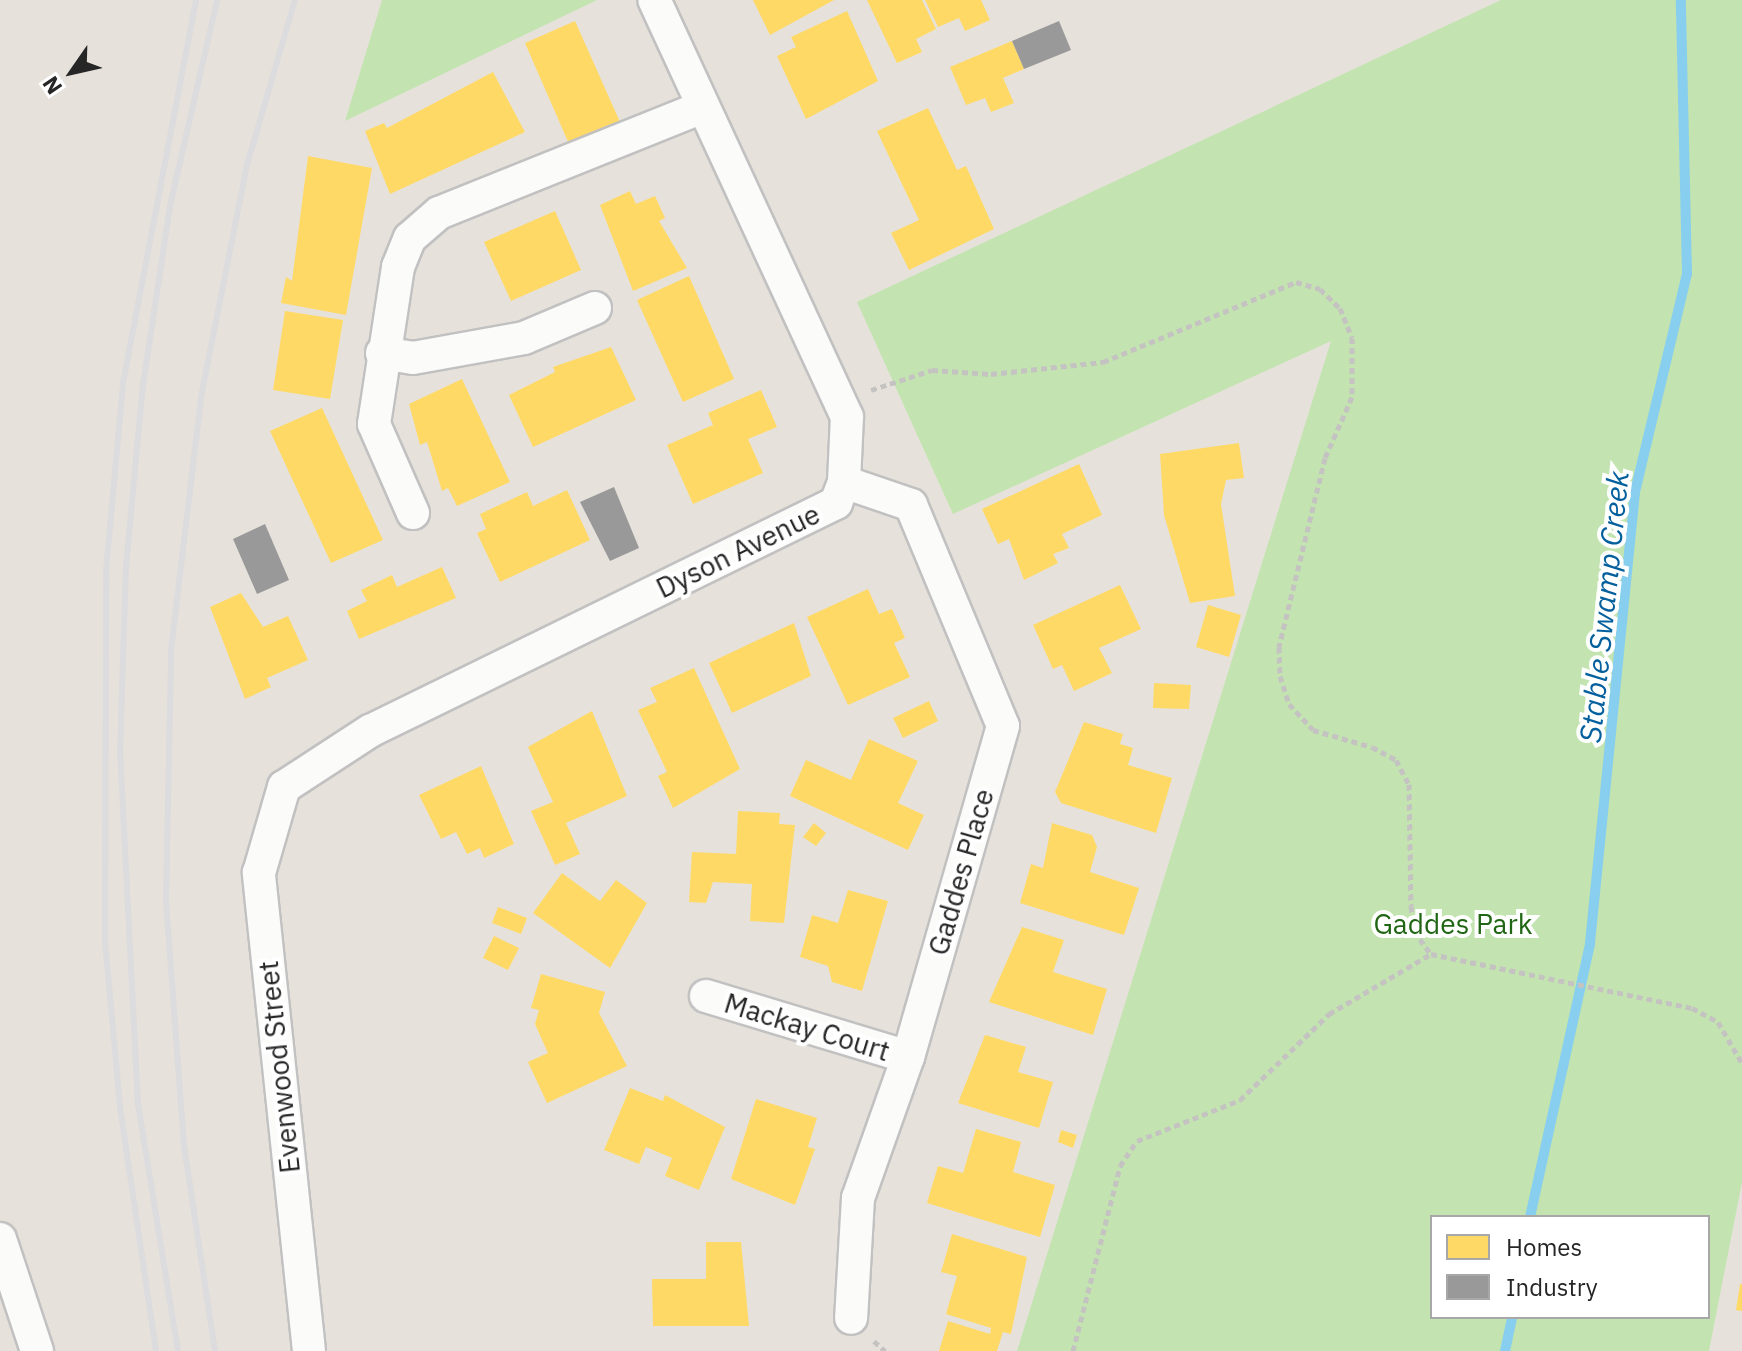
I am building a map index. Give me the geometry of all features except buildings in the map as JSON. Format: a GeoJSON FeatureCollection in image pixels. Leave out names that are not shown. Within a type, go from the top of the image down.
{"type":"FeatureCollection","features":[{"type":"Feature","properties":{"kind":"street","name":"Dyson Avenue"},"geometry":{"type":"LineString","coordinates":[[284,787],[370,731],[836,503],[844,482],[847,417],[700,108],[654,0]]}},
{"type":"Feature","properties":{"kind":"street"},"geometry":{"type":"LineString","coordinates":[[413,513],[374,424],[382,353],[398,267],[410,238],[439,213],[700,108]]}},
{"type":"Feature","properties":{"kind":"street"},"geometry":{"type":"LineString","coordinates":[[382,353],[413,358],[524,338],[595,308]]}},
{"type":"Feature","properties":{"kind":"street","name":"Gaddes Place"},"geometry":{"type":"LineString","coordinates":[[844,482],[911,505],[1003,726],[908,1057],[858,1198],[851,1318]]}},
{"type":"Feature","properties":{"kind":"street","name":"Evenwood Street"},"geometry":{"type":"LineString","coordinates":[[284,787],[259,873],[309,1351]]}},
{"type":"Feature","properties":{"kind":"street","name":"Mackay Court"},"geometry":{"type":"LineString","coordinates":[[706,996],[908,1057]]}},
{"type":"Feature","properties":{"kind":"street"},"geometry":{"type":"LineString","coordinates":[[0,1239],[37,1351]]}},
{"type":"Feature","properties":{"kind":"path"},"geometry":{"type":"LineString","coordinates":[[871,390],[932,370],[991,374],[1103,362],[1296,282],[1320,289],[1340,308],[1352,338],[1352,397],[1325,458],[1279,647],[1280,676],[1289,704],[1313,730],[1372,747],[1396,760],[1409,784],[1412,919],[1431,954]]}},
{"type":"Feature","properties":{"kind":"path"},"geometry":{"type":"LineString","coordinates":[[1073,1351],[1120,1166],[1137,1141],[1240,1100],[1329,1014],[1431,954],[1663,1000],[1718,1022],[1742,1063]]}},
{"type":"Feature","properties":{"kind":"green space"},"geometry":{"type":"Polygon","coordinates":[[[382,0],[597,0],[345,121],[382,0]]]}},
{"type":"Feature","properties":{"kind":"green space","name":"Gaddes Park"},"geometry":{"type":"Polygon","coordinates":[[[1501,0],[1742,0],[1742,1182],[1709,1351],[1017,1351],[1331,341],[953,514],[857,302],[1501,0]]]}},
{"type":"Feature","properties":{"kind":"waterway","name":"Stable Swamp Creek"},"geometry":{"type":"LineString","coordinates":[[1530,1215],[1590,943],[1635,492],[1687,274],[1681,0]]}},
{"type":"Feature","properties":{"kind":"waterway","name":"Stable Swamp Creek"},"geometry":{"type":"LineString","coordinates":[[1505,1351],[1512,1319]]}},
{"type":"Feature","properties":{"kind":"railway"},"geometry":{"type":"LineString","coordinates":[[156,1351],[120,1106],[105,942],[106,571],[123,383],[196,0]]}},
{"type":"Feature","properties":{"kind":"railway"},"geometry":{"type":"LineString","coordinates":[[178,1351],[138,1105],[120,755],[126,567],[143,385],[170,206],[217,0]]}},
{"type":"Feature","properties":{"kind":"railway"},"geometry":{"type":"LineString","coordinates":[[215,1351],[184,1146],[166,899],[171,650],[201,397],[247,165],[295,0]]}}]}
